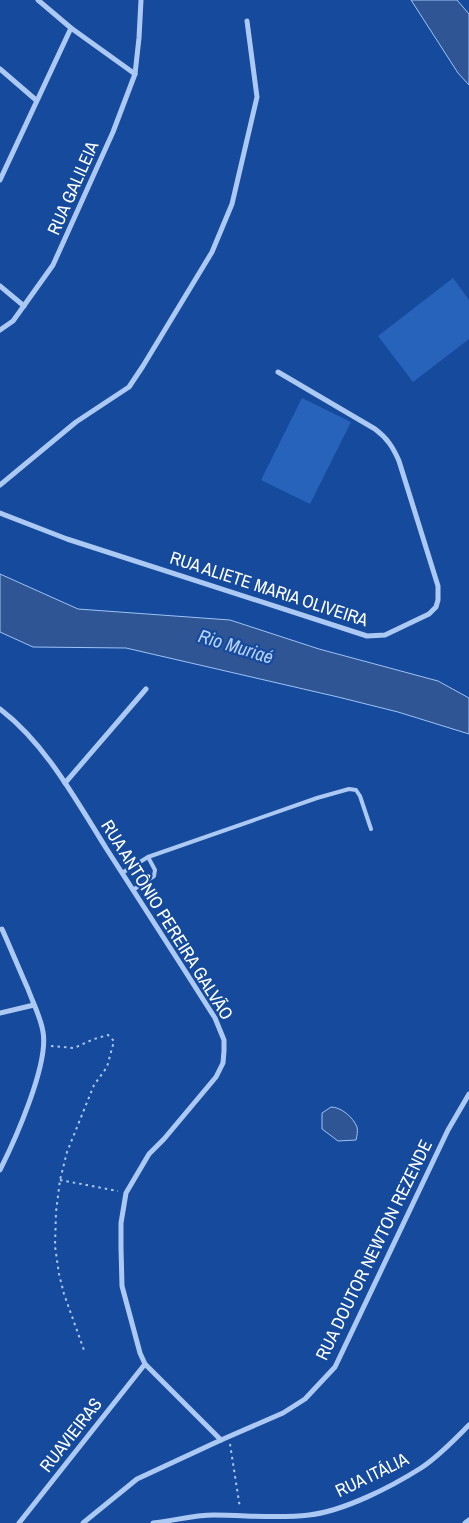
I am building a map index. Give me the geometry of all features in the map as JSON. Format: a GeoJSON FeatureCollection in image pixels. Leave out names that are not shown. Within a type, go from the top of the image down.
{"type":"FeatureCollection","features":[{"type":"Feature","properties":{"kind":"street"},"geometry":{"type":"LineString","coordinates":[[38,0],[71,28],[135,74]]}},
{"type":"Feature","properties":{"kind":"street","name":"RUA GALILEIA"},"geometry":{"type":"LineString","coordinates":[[0,330],[13,321],[53,265],[113,132],[135,74],[141,0]]}},
{"type":"Feature","properties":{"kind":"street"},"geometry":{"type":"LineString","coordinates":[[0,484],[76,422],[129,386],[212,252],[232,204],[257,97],[246,21]]}},
{"type":"Feature","properties":{"kind":"street"},"geometry":{"type":"LineString","coordinates":[[0,180],[2,172],[71,28]]}},
{"type":"Feature","properties":{"kind":"street"},"geometry":{"type":"LineString","coordinates":[[0,69],[36,100]]}},
{"type":"Feature","properties":{"kind":"street"},"geometry":{"type":"LineString","coordinates":[[0,286],[24,306]]}},
{"type":"Feature","properties":{"kind":"street","name":"RUA ALIETE MARIA OLIVEIRA"},"geometry":{"type":"LineString","coordinates":[[0,513],[67,539],[367,636],[385,635],[429,614],[436,607],[438,600],[437,580],[393,447],[375,429],[278,372]]}},
{"type":"Feature","properties":{"kind":"street"},"geometry":{"type":"LineString","coordinates":[[65,783],[146,689]]}},
{"type":"Feature","properties":{"kind":"street","name":"RUA ANTÔNIO PEREIRA GALVÃO"},"geometry":{"type":"LineString","coordinates":[[0,709],[36,745],[65,783],[215,1018],[224,1040],[223,1063],[216,1077],[149,1154],[126,1193],[121,1223],[122,1286],[140,1353],[145,1364],[221,1440]]}},
{"type":"Feature","properties":{"kind":"street"},"geometry":{"type":"LineString","coordinates":[[0,1170],[27,1106],[40,1068],[44,1046],[44,1033],[34,1005],[2,929]]}},
{"type":"Feature","properties":{"kind":"street"},"geometry":{"type":"LineString","coordinates":[[0,1013],[34,1005]]}},
{"type":"Feature","properties":{"kind":"street","name":"RUA DOUTOR NEWTON REZENDE"},"geometry":{"type":"LineString","coordinates":[[83,1523],[137,1479],[283,1413],[305,1400],[335,1367],[448,1130],[469,1094]]}},
{"type":"Feature","properties":{"kind":"street","name":"RUAVIEIRAS"},"geometry":{"type":"LineString","coordinates":[[19,1523],[145,1364]]}},
{"type":"Feature","properties":{"kind":"street","name":"RUA ITÁLIA"},"geometry":{"type":"LineString","coordinates":[[153,1523],[192,1516],[212,1515],[285,1518],[311,1515],[346,1506],[421,1468],[449,1445],[469,1425]]}},
{"type":"Feature","properties":{"kind":"street"},"geometry":{"type":"LineString","coordinates":[[465,1523],[469,1520]]}},
{"type":"Feature","properties":{"kind":"lane"},"geometry":{"type":"LineString","coordinates":[[122,872],[148,857],[308,801],[350,789],[356,790],[360,796],[371,829]]}},
{"type":"Feature","properties":{"kind":"lane"},"geometry":{"type":"LineString","coordinates":[[133,890],[154,876],[155,870],[148,857]]}},
{"type":"Feature","properties":{"kind":"path"},"geometry":{"type":"LineString","coordinates":[[44,1046],[74,1048],[94,1039],[108,1036],[114,1041],[107,1067],[94,1085],[66,1152],[56,1212],[55,1246],[59,1274],[64,1294],[85,1353]]}},
{"type":"Feature","properties":{"kind":"path"},"geometry":{"type":"LineString","coordinates":[[60,1180],[126,1193]]}},
{"type":"Feature","properties":{"kind":"path"},"geometry":{"type":"LineString","coordinates":[[229,1436],[241,1516]]}},
{"type":"Feature","properties":{"kind":"shaded area"},"geometry":{"type":"Polygon","coordinates":[[[453,278],[469,300],[469,339],[413,382],[378,336],[453,278]]]}},
{"type":"Feature","properties":{"kind":"shaded area"},"geometry":{"type":"Polygon","coordinates":[[[302,398],[351,422],[310,504],[261,480],[302,398]]]}},
{"type":"Feature","properties":{"kind":"water"},"geometry":{"type":"Polygon","coordinates":[[[411,0],[457,0],[469,14],[469,85],[458,73],[411,0]]]}},
{"type":"Feature","properties":{"kind":"water","name":"Rio Muriaé"},"geometry":{"type":"Polygon","coordinates":[[[0,574],[78,609],[230,620],[319,649],[438,681],[469,698],[469,734],[398,712],[126,648],[33,647],[0,632],[0,574]]]}},
{"type":"Feature","properties":{"kind":"water"},"geometry":{"type":"Polygon","coordinates":[[[331,1107],[343,1111],[353,1120],[357,1129],[356,1140],[338,1141],[322,1129],[322,1113],[331,1107]]]}}]}
